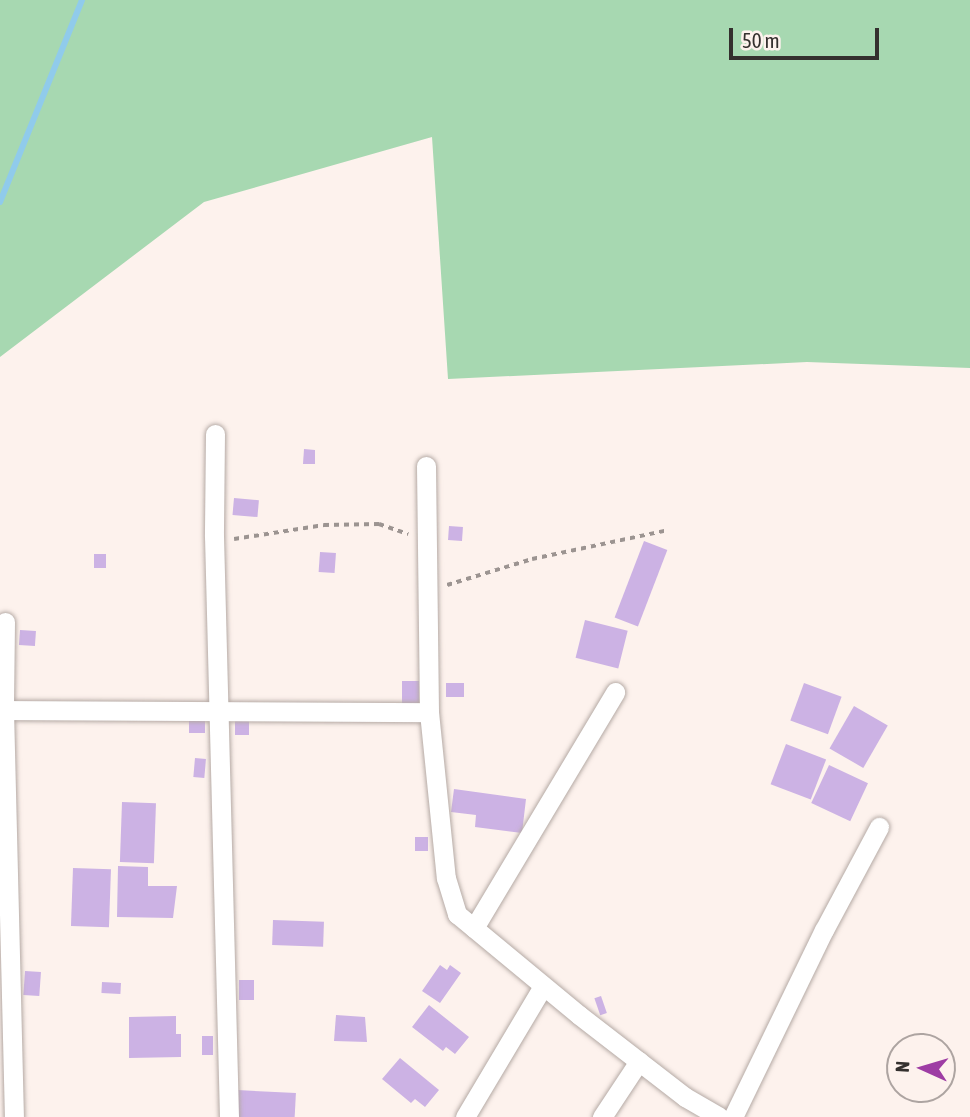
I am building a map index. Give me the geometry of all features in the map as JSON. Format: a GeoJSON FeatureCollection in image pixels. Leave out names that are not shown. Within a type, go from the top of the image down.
{"type":"FeatureCollection","features":[{"type":"Feature","properties":{"kind":"street"},"geometry":{"type":"LineString","coordinates":[[215,434],[214,542],[229,1117]]}},
{"type":"Feature","properties":{"kind":"street"},"geometry":{"type":"LineString","coordinates":[[425,466],[429,712],[446,878],[457,914],[543,986],[685,1097],[719,1117]]}},
{"type":"Feature","properties":{"kind":"street"},"geometry":{"type":"LineString","coordinates":[[5,622],[4,710],[14,1117]]}},
{"type":"Feature","properties":{"kind":"street"},"geometry":{"type":"LineString","coordinates":[[474,928],[615,692]]}},
{"type":"Feature","properties":{"kind":"street"},"geometry":{"type":"LineString","coordinates":[[4,710],[429,712]]}},
{"type":"Feature","properties":{"kind":"street"},"geometry":{"type":"LineString","coordinates":[[733,1117],[824,930],[879,827]]}},
{"type":"Feature","properties":{"kind":"street"},"geometry":{"type":"LineString","coordinates":[[465,1117],[543,986]]}},
{"type":"Feature","properties":{"kind":"street"},"geometry":{"type":"LineString","coordinates":[[602,1117],[639,1061]]}},
{"type":"Feature","properties":{"kind":"path"},"geometry":{"type":"LineString","coordinates":[[214,542],[324,525],[379,524],[427,541]]}},
{"type":"Feature","properties":{"kind":"path"},"geometry":{"type":"LineString","coordinates":[[429,592],[473,575],[532,559],[668,530]]}},
{"type":"Feature","properties":{"kind":"green space"},"geometry":{"type":"Polygon","coordinates":[[[0,0],[970,0],[970,368],[807,362],[448,379],[432,137],[204,202],[0,357],[0,0]]]}},
{"type":"Feature","properties":{"kind":"building"},"geometry":{"type":"Polygon","coordinates":[[[304,449],[315,450],[315,464],[303,464],[304,449]]]}},
{"type":"Feature","properties":{"kind":"building"},"geometry":{"type":"Polygon","coordinates":[[[234,498],[259,500],[257,517],[233,515],[234,498]]]}},
{"type":"Feature","properties":{"kind":"building"},"geometry":{"type":"Polygon","coordinates":[[[449,526],[463,527],[462,541],[448,540],[449,526]]]}},
{"type":"Feature","properties":{"kind":"building"},"geometry":{"type":"Polygon","coordinates":[[[644,541],[667,550],[638,627],[615,618],[644,541]]]}},
{"type":"Feature","properties":{"kind":"building"},"geometry":{"type":"Polygon","coordinates":[[[320,552],[336,553],[335,573],[319,572],[320,552]]]}},
{"type":"Feature","properties":{"kind":"building"},"geometry":{"type":"Polygon","coordinates":[[[94,554],[106,554],[106,568],[94,568],[94,554]]]}},
{"type":"Feature","properties":{"kind":"building"},"geometry":{"type":"Polygon","coordinates":[[[585,620],[628,631],[618,668],[576,658],[585,620]]]}},
{"type":"Feature","properties":{"kind":"building"},"geometry":{"type":"Polygon","coordinates":[[[20,630],[36,631],[35,646],[19,645],[20,630]]]}},
{"type":"Feature","properties":{"kind":"building"},"geometry":{"type":"Polygon","coordinates":[[[402,681],[419,681],[419,703],[402,703],[402,681]]]}},
{"type":"Feature","properties":{"kind":"building"},"geometry":{"type":"Polygon","coordinates":[[[446,683],[464,683],[464,697],[446,697],[446,683]]]}},
{"type":"Feature","properties":{"kind":"building"},"geometry":{"type":"Polygon","coordinates":[[[804,683],[842,697],[828,734],[790,721],[804,683]]]}},
{"type":"Feature","properties":{"kind":"building"},"geometry":{"type":"Polygon","coordinates":[[[854,706],[888,726],[863,768],[830,748],[854,706]]]}},
{"type":"Feature","properties":{"kind":"building"},"geometry":{"type":"Polygon","coordinates":[[[189,719],[205,719],[205,733],[189,733],[189,719]]]}},
{"type":"Feature","properties":{"kind":"building"},"geometry":{"type":"Polygon","coordinates":[[[235,719],[249,719],[249,735],[235,735],[235,719]]]}},
{"type":"Feature","properties":{"kind":"building"},"geometry":{"type":"Polygon","coordinates":[[[786,744],[826,759],[811,800],[771,784],[786,744]]]}},
{"type":"Feature","properties":{"kind":"building"},"geometry":{"type":"Polygon","coordinates":[[[195,758],[206,759],[204,778],[193,777],[195,758]]]}},
{"type":"Feature","properties":{"kind":"building"},"geometry":{"type":"Polygon","coordinates":[[[829,765],[868,783],[850,821],[811,803],[829,765]]]}},
{"type":"Feature","properties":{"kind":"building"},"geometry":{"type":"Polygon","coordinates":[[[454,789],[526,799],[522,833],[475,827],[476,815],[451,812],[454,789]]]}},
{"type":"Feature","properties":{"kind":"building"},"geometry":{"type":"Polygon","coordinates":[[[122,802],[156,803],[154,863],[120,862],[122,802]]]}},
{"type":"Feature","properties":{"kind":"building"},"geometry":{"type":"Polygon","coordinates":[[[415,837],[428,837],[428,851],[415,851],[415,837]]]}},
{"type":"Feature","properties":{"kind":"building"},"geometry":{"type":"Polygon","coordinates":[[[118,866],[148,867],[148,886],[177,886],[173,918],[117,917],[118,866]]]}},
{"type":"Feature","properties":{"kind":"building"},"geometry":{"type":"Polygon","coordinates":[[[73,868],[111,869],[109,927],[71,926],[73,868]]]}},
{"type":"Feature","properties":{"kind":"building"},"geometry":{"type":"Polygon","coordinates":[[[273,920],[324,922],[323,947],[272,945],[273,920]]]}},
{"type":"Feature","properties":{"kind":"building"},"geometry":{"type":"Polygon","coordinates":[[[440,965],[447,970],[450,965],[461,973],[440,1003],[422,991],[440,965]]]}},
{"type":"Feature","properties":{"kind":"building"},"geometry":{"type":"Polygon","coordinates":[[[25,971],[41,972],[39,996],[23,995],[25,971]]]}},
{"type":"Feature","properties":{"kind":"building"},"geometry":{"type":"Polygon","coordinates":[[[239,980],[254,980],[254,1000],[239,1000],[239,980]]]}},
{"type":"Feature","properties":{"kind":"building"},"geometry":{"type":"Polygon","coordinates":[[[102,982],[121,983],[120,994],[101,993],[102,982]]]}},
{"type":"Feature","properties":{"kind":"building"},"geometry":{"type":"Polygon","coordinates":[[[601,996],[607,1013],[600,1015],[594,998],[601,996]]]}},
{"type":"Feature","properties":{"kind":"building"},"geometry":{"type":"Polygon","coordinates":[[[429,1005],[469,1037],[455,1054],[446,1047],[443,1051],[412,1027],[429,1005]]]}},
{"type":"Feature","properties":{"kind":"building"},"geometry":{"type":"Polygon","coordinates":[[[336,1015],[365,1017],[367,1042],[334,1041],[336,1015]]]}},
{"type":"Feature","properties":{"kind":"building"},"geometry":{"type":"Polygon","coordinates":[[[176,1016],[176,1034],[181,1034],[181,1057],[129,1058],[129,1017],[176,1016]]]}},
{"type":"Feature","properties":{"kind":"building"},"geometry":{"type":"Polygon","coordinates":[[[202,1036],[213,1036],[213,1055],[202,1055],[202,1036]]]}},
{"type":"Feature","properties":{"kind":"building"},"geometry":{"type":"Polygon","coordinates":[[[400,1058],[439,1090],[425,1107],[415,1099],[411,1103],[382,1079],[400,1058]]]}},
{"type":"Feature","properties":{"kind":"building"},"geometry":{"type":"Polygon","coordinates":[[[237,1090],[296,1093],[295,1117],[236,1117],[237,1090]]]}},
{"type":"Feature","properties":{"kind":"waterway"},"geometry":{"type":"LineString","coordinates":[[0,202],[82,0]]}}]}
